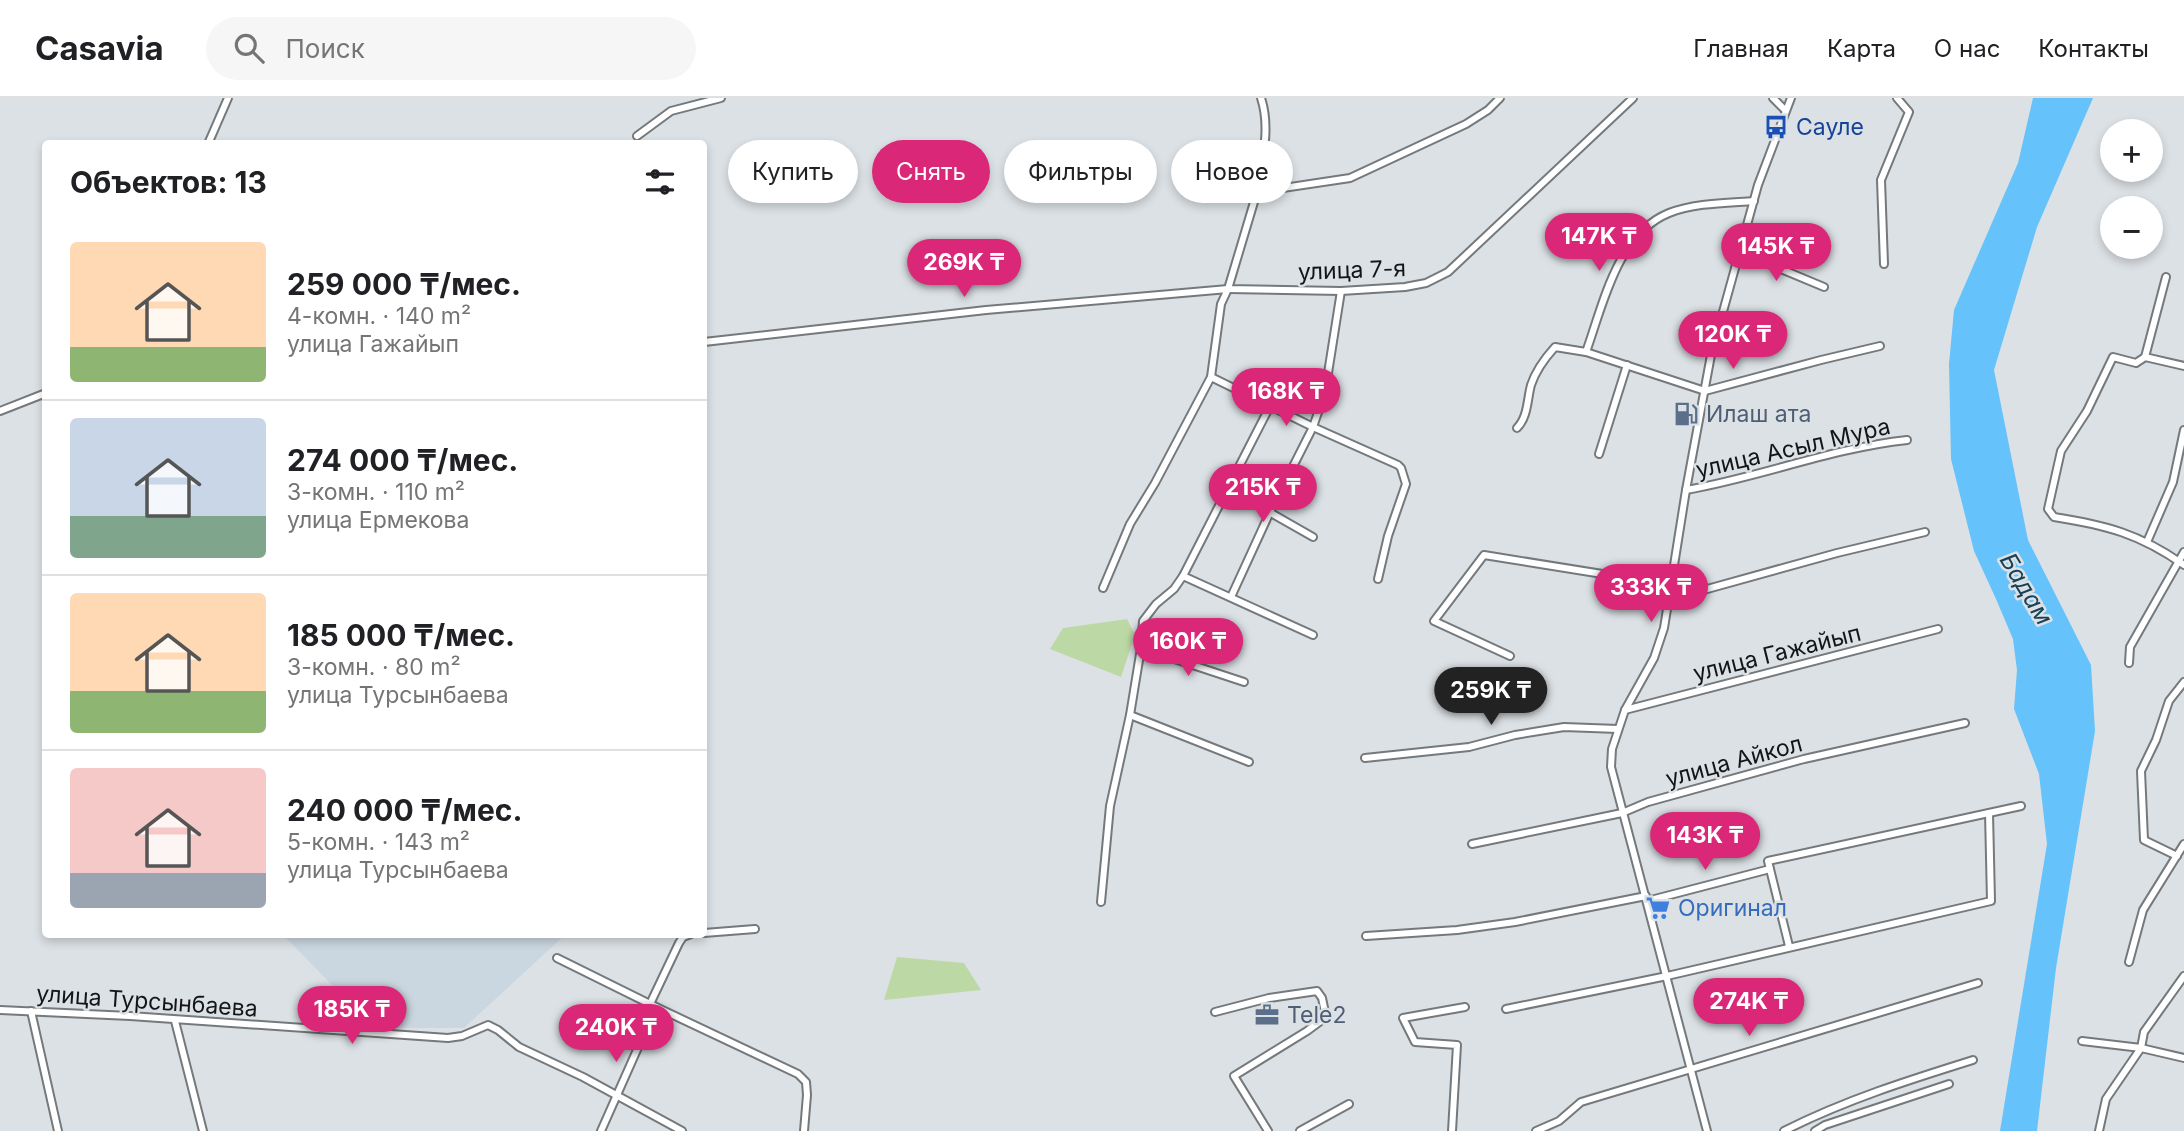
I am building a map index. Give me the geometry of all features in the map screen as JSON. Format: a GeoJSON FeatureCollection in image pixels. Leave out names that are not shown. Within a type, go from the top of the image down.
{"type":"FeatureCollection","features":[{"type":"Feature","properties":{"kind":"street"},"geometry":{"type":"LineString","coordinates":[[210,140],[228,98]]}},
{"type":"Feature","properties":{"kind":"street"},"geometry":{"type":"LineString","coordinates":[[637,136],[671,111],[721,98]]}},
{"type":"Feature","properties":{"kind":"street"},"geometry":{"type":"LineString","coordinates":[[1261,98],[1264,107],[1265,140]]}},
{"type":"Feature","properties":{"kind":"street"},"geometry":{"type":"LineString","coordinates":[[1293,186],[1350,178],[1466,124],[1488,110],[1500,98]]}},
{"type":"Feature","properties":{"kind":"street","name":"улица 7-я"},"geometry":{"type":"LineString","coordinates":[[707,342],[986,310],[1228,289],[1341,291],[1426,283],[1448,272],[1633,98]]}},
{"type":"Feature","properties":{"kind":"street"},"geometry":{"type":"LineString","coordinates":[[1773,98],[1785,110]]}},
{"type":"Feature","properties":{"kind":"street"},"geometry":{"type":"LineString","coordinates":[[1707,1131],[1622,813],[1611,767],[1612,749],[1625,710],[1654,658],[1664,628],[1711,355],[1754,201],[1791,98]]}},
{"type":"Feature","properties":{"kind":"street"},"geometry":{"type":"LineString","coordinates":[[1884,264],[1881,180],[1909,112],[1898,98]]}},
{"type":"Feature","properties":{"kind":"street"},"geometry":{"type":"LineString","coordinates":[[1586,352],[1618,261],[1651,223],[1669,213],[1696,207],[1754,201]]}},
{"type":"Feature","properties":{"kind":"street"},"geometry":{"type":"LineString","coordinates":[[1103,588],[1130,524],[1155,483],[1211,377],[1222,304],[1253,203]]}},
{"type":"Feature","properties":{"kind":"street"},"geometry":{"type":"LineString","coordinates":[[1740,252],[1824,287]]}},
{"type":"Feature","properties":{"kind":"street"},"geometry":{"type":"LineString","coordinates":[[2166,278],[2144,357],[2136,363],[2113,357],[2086,414],[2061,451],[2048,509],[2054,517],[2101,525],[2147,542],[2181,563]]}},
{"type":"Feature","properties":{"kind":"street"},"geometry":{"type":"LineString","coordinates":[[1230,597],[1313,426],[1325,392],[1341,291]]}},
{"type":"Feature","properties":{"kind":"street"},"geometry":{"type":"LineString","coordinates":[[1517,428],[1525,416],[1532,384],[1544,359],[1555,347],[1586,352],[1705,391],[1880,346]]}},
{"type":"Feature","properties":{"kind":"street"},"geometry":{"type":"LineString","coordinates":[[2144,357],[2184,366]]}},
{"type":"Feature","properties":{"kind":"street"},"geometry":{"type":"LineString","coordinates":[[1599,454],[1627,365]]}},
{"type":"Feature","properties":{"kind":"street"},"geometry":{"type":"LineString","coordinates":[[1211,377],[1401,468],[1406,484],[1388,536],[1378,579]]}},
{"type":"Feature","properties":{"kind":"street"},"geometry":{"type":"LineString","coordinates":[[0,411],[42,395]]}},
{"type":"Feature","properties":{"kind":"street"},"geometry":{"type":"LineString","coordinates":[[1101,902],[1110,806],[1130,715],[1143,621],[1156,604],[1174,589],[1182,576],[1270,405]]}},
{"type":"Feature","properties":{"kind":"street"},"geometry":{"type":"LineString","coordinates":[[2147,542],[2173,482],[2184,430]]}},
{"type":"Feature","properties":{"kind":"street","name":"улица Асыл Мура"},"geometry":{"type":"LineString","coordinates":[[1686,490],[1728,483],[1874,444],[1908,440]]}},
{"type":"Feature","properties":{"kind":"street"},"geometry":{"type":"LineString","coordinates":[[1227,488],[1313,537]]}},
{"type":"Feature","properties":{"kind":"street"},"geometry":{"type":"LineString","coordinates":[[1669,597],[1925,533]]}},
{"type":"Feature","properties":{"kind":"street"},"geometry":{"type":"LineString","coordinates":[[2129,663],[2130,647],[2181,563],[2184,552]]}},
{"type":"Feature","properties":{"kind":"street"},"geometry":{"type":"LineString","coordinates":[[1510,656],[1434,621],[1485,555],[1671,585]]}},
{"type":"Feature","properties":{"kind":"street"},"geometry":{"type":"LineString","coordinates":[[1182,576],[1313,635]]}},
{"type":"Feature","properties":{"kind":"street","name":"улица Гажайып"},"geometry":{"type":"LineString","coordinates":[[1625,710],[1938,629]]}},
{"type":"Feature","properties":{"kind":"street"},"geometry":{"type":"LineString","coordinates":[[1140,649],[1244,682]]}},
{"type":"Feature","properties":{"kind":"street"},"geometry":{"type":"LineString","coordinates":[[2129,962],[2143,910],[2181,851],[2144,840],[2141,771],[2156,740],[2169,701],[2184,682]]}},
{"type":"Feature","properties":{"kind":"street"},"geometry":{"type":"LineString","coordinates":[[1130,715],[1249,762]]}},
{"type":"Feature","properties":{"kind":"street","name":"улица Айкол"},"geometry":{"type":"LineString","coordinates":[[1472,844],[1622,813],[1648,802],[1804,759],[1965,723]]}},
{"type":"Feature","properties":{"kind":"street"},"geometry":{"type":"LineString","coordinates":[[1365,758],[1469,747],[1515,735],[1564,727],[1618,729]]}},
{"type":"Feature","properties":{"kind":"street"},"geometry":{"type":"LineString","coordinates":[[1789,946],[1768,861],[2021,806]]}},
{"type":"Feature","properties":{"kind":"street"},"geometry":{"type":"LineString","coordinates":[[1506,1009],[1667,976],[1991,901],[1989,813]]}},
{"type":"Feature","properties":{"kind":"street"},"geometry":{"type":"LineString","coordinates":[[1366,936],[1457,930],[1515,922],[1647,899],[1770,869]]}},
{"type":"Feature","properties":{"kind":"street"},"geometry":{"type":"LineString","coordinates":[[707,933],[755,929]]}},
{"type":"Feature","properties":{"kind":"street"},"geometry":{"type":"LineString","coordinates":[[601,1131],[682,938]]}},
{"type":"Feature","properties":{"kind":"street"},"geometry":{"type":"LineString","coordinates":[[557,958],[798,1074],[806,1082],[804,1131]]}},
{"type":"Feature","properties":{"kind":"street"},"geometry":{"type":"LineString","coordinates":[[2099,1131],[2106,1099],[2141,1048],[2144,1032],[2184,976]]}},
{"type":"Feature","properties":{"kind":"street"},"geometry":{"type":"LineString","coordinates":[[1536,1131],[1559,1121],[1581,1102],[1978,983]]}},
{"type":"Feature","properties":{"kind":"street"},"geometry":{"type":"LineString","coordinates":[[1215,1012],[1317,990],[1322,998],[1325,1017],[1234,1076],[1268,1131]]}},
{"type":"Feature","properties":{"kind":"street"},"geometry":{"type":"LineString","coordinates":[[1452,1131],[1457,1045],[1415,1042],[1402,1018],[1465,1007]]}},
{"type":"Feature","properties":{"kind":"street","name":"улица Турсынбаева"},"geometry":{"type":"LineString","coordinates":[[0,1010],[448,1038],[462,1036],[488,1025],[519,1047],[617,1095],[682,1131]]}},
{"type":"Feature","properties":{"kind":"street"},"geometry":{"type":"LineString","coordinates":[[31,1011],[58,1131]]}},
{"type":"Feature","properties":{"kind":"street"},"geometry":{"type":"LineString","coordinates":[[175,1021],[203,1131]]}},
{"type":"Feature","properties":{"kind":"street"},"geometry":{"type":"LineString","coordinates":[[2082,1041],[2141,1048],[2184,1058]]}},
{"type":"Feature","properties":{"kind":"street"},"geometry":{"type":"LineString","coordinates":[[1784,1131],[1814,1116],[1900,1082],[1973,1060]]}},
{"type":"Feature","properties":{"kind":"street"},"geometry":{"type":"LineString","coordinates":[[1815,1131],[1825,1125],[1949,1084]]}},
{"type":"Feature","properties":{"kind":"street"},"geometry":{"type":"LineString","coordinates":[[1300,1131],[1349,1104]]}},
{"type":"Feature","properties":{"kind":"shaded area"},"geometry":{"type":"Polygon","coordinates":[[[286,938],[562,938],[464,1028],[374,1028],[286,938]]]}},
{"type":"Feature","properties":{"kind":"green space"},"geometry":{"type":"Polygon","coordinates":[[[1127,619],[1135,635],[1121,677],[1050,649],[1063,628],[1127,619]]]}},
{"type":"Feature","properties":{"kind":"green space"},"geometry":{"type":"Polygon","coordinates":[[[897,957],[964,963],[981,990],[884,1000],[897,957]]]}},
{"type":"Feature","properties":{"kind":"water","name":"Бадам"},"geometry":{"type":"Polygon","coordinates":[[[2033,98],[2093,98],[2037,227],[1994,370],[2028,540],[2091,665],[2095,731],[2056,968],[2037,1131],[2000,1131],[2047,844],[2039,774],[2014,709],[2017,670],[2013,639],[1974,551],[1951,459],[1949,364],[1954,310],[2018,163],[2033,98]]]}},
{"type":"Feature","properties":{"kind":"place","name":"Сауле"},"geometry":{"type":"Point","coordinates":[1776,127]}},
{"type":"Feature","properties":{"kind":"place","name":"Илаш ата"},"geometry":{"type":"Point","coordinates":[1686,414]}},
{"type":"Feature","properties":{"kind":"place","name":"Оригинал"},"geometry":{"type":"Point","coordinates":[1658,908]}},
{"type":"Feature","properties":{"kind":"place","name":"Tele2"},"geometry":{"type":"Point","coordinates":[1267,1015]}}]}
